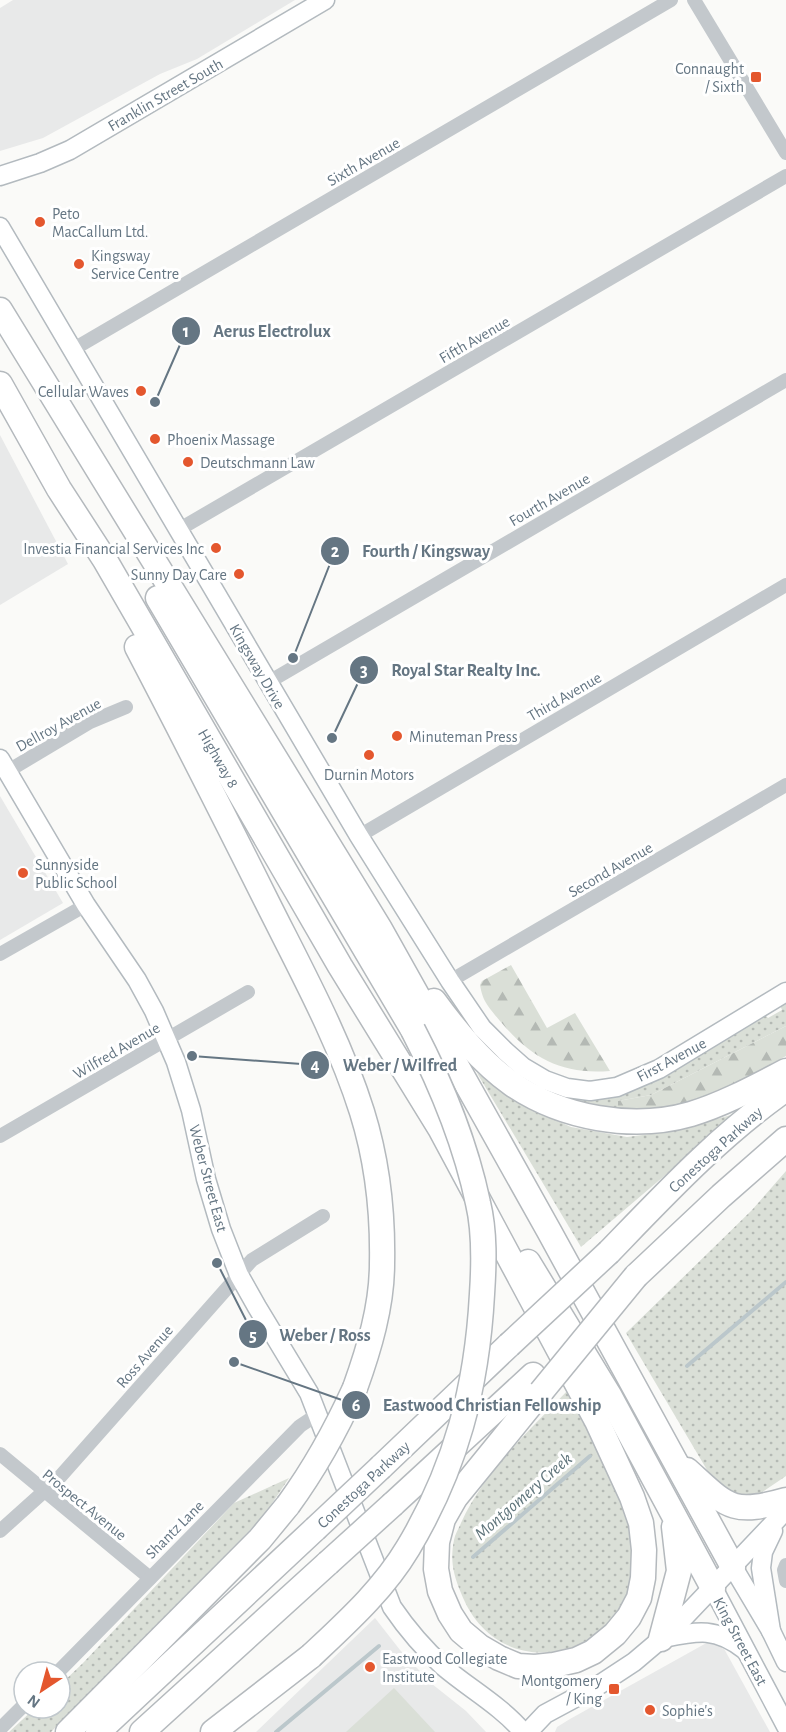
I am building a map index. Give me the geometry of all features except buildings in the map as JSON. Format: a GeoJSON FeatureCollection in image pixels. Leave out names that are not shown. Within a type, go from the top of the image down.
{"type":"FeatureCollection","features":[{"type":"Feature","properties":{"kind":"highway"},"geometry":{"type":"LineString","coordinates":[[0,311],[380,929],[733,1567]]}},
{"type":"Feature","properties":{"kind":"highway"},"geometry":{"type":"LineString","coordinates":[[0,311],[99,499],[413,1030],[440,1083],[464,1146],[479,1205],[484,1264],[480,1340],[465,1414],[443,1481],[407,1550],[365,1604],[311,1656],[213,1732]]}},
{"type":"Feature","properties":{"kind":"highway","name":"Highway 8"},"geometry":{"type":"LineString","coordinates":[[0,384],[59,489],[105,560],[334,956],[441,1130]]}},
{"type":"Feature","properties":{"kind":"highway"},"geometry":{"type":"LineString","coordinates":[[59,489],[94,567],[195,758],[342,1056],[363,1113],[373,1164],[380,1212],[382,1266],[376,1315],[366,1357],[335,1432],[310,1475],[260,1539],[68,1732]]}},
{"type":"Feature","properties":{"kind":"highway"},"geometry":{"type":"LineString","coordinates":[[380,929],[448,1020],[482,1058],[512,1084],[568,1111],[598,1118],[656,1121],[690,1114],[719,1104],[786,1071]]}},
{"type":"Feature","properties":{"kind":"highway","name":"Conestoga Parkway"},"geometry":{"type":"LineString","coordinates":[[98,1732],[609,1252],[699,1161],[756,1110],[786,1089]]}},
{"type":"Feature","properties":{"kind":"highway"},"geometry":{"type":"LineString","coordinates":[[441,1130],[597,1420],[632,1497],[641,1523],[644,1550],[643,1578],[639,1598],[629,1617],[615,1634],[593,1652],[576,1660],[535,1667],[518,1666],[480,1647],[461,1631],[450,1614],[440,1591],[436,1569],[437,1542],[443,1520],[455,1498],[537,1384],[636,1276],[786,1139]]}},
{"type":"Feature","properties":{"kind":"highway"},"geometry":{"type":"LineString","coordinates":[[441,1130],[492,1205],[609,1395],[713,1588]]}},
{"type":"Feature","properties":{"kind":"highway"},"geometry":{"type":"LineString","coordinates":[[142,1732],[393,1504],[537,1384]]}},
{"type":"Feature","properties":{"kind":"highway"},"geometry":{"type":"LineString","coordinates":[[672,1457],[723,1502],[735,1507],[784,1509]]}},
{"type":"Feature","properties":{"kind":"highway"},"geometry":{"type":"LineString","coordinates":[[661,1639],[678,1571],[672,1512]]}},
{"type":"Feature","properties":{"kind":"street","name":"Franklin Street South"},"geometry":{"type":"LineString","coordinates":[[0,176],[70,150],[325,0]]}},
{"type":"Feature","properties":{"kind":"street","name":"Sixth Avenue"},"geometry":{"type":"LineString","coordinates":[[72,350],[671,0]]}},
{"type":"Feature","properties":{"kind":"street"},"geometry":{"type":"LineString","coordinates":[[694,0],[786,153]]}},
{"type":"Feature","properties":{"kind":"street","name":"Fifth Avenue"},"geometry":{"type":"LineString","coordinates":[[178,530],[786,176]]}},
{"type":"Feature","properties":{"kind":"street","name":"Kingsway Drive"},"geometry":{"type":"LineString","coordinates":[[0,227],[267,683],[450,981],[482,1028],[523,1067],[545,1080]]}},
{"type":"Feature","properties":{"kind":"street","name":"Fourth Avenue"},"geometry":{"type":"LineString","coordinates":[[267,683],[786,380]]}},
{"type":"Feature","properties":{"kind":"street","name":"Third Avenue"},"geometry":{"type":"LineString","coordinates":[[359,836],[786,585]]}},
{"type":"Feature","properties":{"kind":"street","name":"Dellroy Avenue"},"geometry":{"type":"LineString","coordinates":[[4,765],[90,722],[126,707]]}},
{"type":"Feature","properties":{"kind":"street","name":"Weber Street East"},"geometry":{"type":"LineString","coordinates":[[4,765],[86,905],[137,980],[154,1011],[176,1062],[191,1110],[206,1179],[239,1275],[303,1383],[318,1414],[392,1607],[409,1631],[445,1668],[511,1718],[523,1732]]}},
{"type":"Feature","properties":{"kind":"street","name":"Second Avenue"},"geometry":{"type":"LineString","coordinates":[[450,981],[786,785]]}},
{"type":"Feature","properties":{"kind":"street"},"geometry":{"type":"LineString","coordinates":[[0,954],[86,905]]}},
{"type":"Feature","properties":{"kind":"street","name":"Wilfred Avenue"},"geometry":{"type":"LineString","coordinates":[[0,1136],[248,992]]}},
{"type":"Feature","properties":{"kind":"street","name":"First Avenue"},"geometry":{"type":"LineString","coordinates":[[545,1080],[567,1088],[590,1091],[617,1087],[659,1069],[786,992]]}},
{"type":"Feature","properties":{"kind":"street","name":"Ross Avenue"},"geometry":{"type":"LineString","coordinates":[[0,1531],[59,1478],[200,1316],[252,1260],[323,1216]]}},
{"type":"Feature","properties":{"kind":"street","name":"Shantz Lane"},"geometry":{"type":"LineString","coordinates":[[69,1660],[300,1426],[318,1414]]}},
{"type":"Feature","properties":{"kind":"street","name":"Prospect Avenue"},"geometry":{"type":"LineString","coordinates":[[0,1454],[150,1578]]}},
{"type":"Feature","properties":{"kind":"street"},"geometry":{"type":"LineString","coordinates":[[528,1732],[545,1714],[634,1662],[661,1639],[733,1567],[784,1509]]}},
{"type":"Feature","properties":{"kind":"street"},"geometry":{"type":"LineString","coordinates":[[771,1631],[761,1568],[763,1552],[784,1509]]}},
{"type":"Feature","properties":{"kind":"street"},"geometry":{"type":"LineString","coordinates":[[786,1565],[784,1570],[786,1581]]}},
{"type":"Feature","properties":{"kind":"street","name":"King Street East"},"geometry":{"type":"LineString","coordinates":[[733,1567],[771,1631],[786,1662]]}},
{"type":"Feature","properties":{"kind":"street","name":"King Street East"},"geometry":{"type":"LineString","coordinates":[[713,1588],[786,1726]]}},
{"type":"Feature","properties":{"kind":"street"},"geometry":{"type":"LineString","coordinates":[[661,1639],[696,1632],[708,1633],[730,1638],[746,1651]]}},
{"type":"Feature","properties":{"kind":"street"},"geometry":{"type":"LineString","coordinates":[[0,1729],[12,1717]]}},
{"type":"Feature","properties":{"kind":"shaded area"},"geometry":{"type":"Polygon","coordinates":[[[13,0],[295,0],[197,59],[160,74],[43,138],[0,151],[0,8],[13,0]]]}},
{"type":"Feature","properties":{"kind":"shaded area"},"geometry":{"type":"Polygon","coordinates":[[[0,435],[68,564],[0,605],[0,435]]]}},
{"type":"Feature","properties":{"kind":"shaded area","name":"Sunnyside Public School"},"geometry":{"type":"Polygon","coordinates":[[[0,796],[63,903],[0,940],[0,796]]]}},
{"type":"Feature","properties":{"kind":"shaded area","name":"Eastwood Collegiate Institute"},"geometry":{"type":"Polygon","coordinates":[[[375,1618],[400,1650],[432,1684],[466,1711],[486,1732],[256,1732],[375,1618]]]}},
{"type":"Feature","properties":{"kind":"shaded area"},"geometry":{"type":"Polygon","coordinates":[[[710,1641],[722,1645],[770,1732],[555,1732],[557,1727],[570,1719],[710,1641]]]}},
{"type":"Feature","properties":{"kind":"green space"},"geometry":{"type":"Polygon","coordinates":[[[511,965],[547,1028],[575,1013],[610,1071],[592,1072],[562,1067],[536,1054],[512,1034],[487,1004],[480,985],[482,981],[511,965]]]}},
{"type":"Feature","properties":{"kind":"green space"},"geometry":{"type":"Polygon","coordinates":[[[786,1002],[786,1026],[651,1095],[618,1101],[618,1110],[572,1104],[528,1078],[592,1097],[764,1014],[768,1018],[782,1010],[780,1005],[786,1002]]]}},
{"type":"Feature","properties":{"kind":"green space"},"geometry":{"type":"Polygon","coordinates":[[[786,1026],[786,1056],[736,1083],[683,1105],[646,1111],[618,1110],[618,1101],[651,1095],[786,1026]]]}},
{"type":"Feature","properties":{"kind":"green space"},"geometry":{"type":"Polygon","coordinates":[[[477,1073],[524,1106],[571,1127],[627,1137],[674,1131],[738,1113],[581,1247],[477,1073]]]}},
{"type":"Feature","properties":{"kind":"green space"},"geometry":{"type":"Polygon","coordinates":[[[786,1171],[786,1476],[752,1499],[728,1495],[710,1475],[626,1333],[752,1210],[786,1171]]]}},
{"type":"Feature","properties":{"kind":"green space"},"geometry":{"type":"Polygon","coordinates":[[[569,1389],[629,1525],[633,1544],[631,1582],[617,1612],[595,1635],[567,1649],[537,1652],[507,1645],[481,1626],[458,1586],[452,1554],[455,1536],[461,1523],[495,1468],[569,1389]]]}},
{"type":"Feature","properties":{"kind":"green space"},"geometry":{"type":"Polygon","coordinates":[[[289,1478],[263,1517],[72,1711],[72,1674],[234,1503],[289,1478]]]}},
{"type":"Feature","properties":{"kind":"green space"},"geometry":{"type":"Polygon","coordinates":[[[394,1688],[435,1732],[346,1732],[394,1688]]]}},
{"type":"Feature","properties":{"kind":"green space"},"geometry":{"type":"Polygon","coordinates":[[[22,1720],[63,1720],[51,1732],[9,1732],[22,1720]]]}},
{"type":"Feature","properties":{"kind":"waterway","name":"Montgomery Creek"},"geometry":{"type":"LineString","coordinates":[[687,1366],[786,1282]]}},
{"type":"Feature","properties":{"kind":"waterway","name":"Montgomery Creek"},"geometry":{"type":"LineString","coordinates":[[473,1557],[590,1456]]}},
{"type":"Feature","properties":{"kind":"waterway","name":"Montgomery Creek"},"geometry":{"type":"LineString","coordinates":[[276,1732],[379,1646]]}},
{"type":"Feature","properties":{"kind":"place","name":"Connaught / Sixth"},"geometry":{"type":"Point","coordinates":[756,77]}},
{"type":"Feature","properties":{"kind":"place","name":"Peto MacCallum Ltd."},"geometry":{"type":"Point","coordinates":[40,222]}},
{"type":"Feature","properties":{"kind":"place","name":"Kingsway Service Centre"},"geometry":{"type":"Point","coordinates":[79,264]}},
{"type":"Feature","properties":{"kind":"place","name":"Cellular Waves"},"geometry":{"type":"Point","coordinates":[141,391]}},
{"type":"Feature","properties":{"kind":"place","name":"Aerus Electrolux"},"geometry":{"type":"Point","coordinates":[155,402]}},
{"type":"Feature","properties":{"kind":"place","name":"Phoenix Massage"},"geometry":{"type":"Point","coordinates":[155,439]}},
{"type":"Feature","properties":{"kind":"place","name":"Deutschmann Law"},"geometry":{"type":"Point","coordinates":[188,462]}},
{"type":"Feature","properties":{"kind":"place","name":"Investia Financial Services Inc"},"geometry":{"type":"Point","coordinates":[216,548]}},
{"type":"Feature","properties":{"kind":"place","name":"Sunny Day Care"},"geometry":{"type":"Point","coordinates":[239,574]}},
{"type":"Feature","properties":{"kind":"place","name":"Fourth / Kingsway"},"geometry":{"type":"Point","coordinates":[293,658]}},
{"type":"Feature","properties":{"kind":"place","name":"Minuteman Press"},"geometry":{"type":"Point","coordinates":[397,736]}},
{"type":"Feature","properties":{"kind":"place","name":"Royal Star Realty Inc."},"geometry":{"type":"Point","coordinates":[332,738]}},
{"type":"Feature","properties":{"kind":"place","name":"Durnin Motors"},"geometry":{"type":"Point","coordinates":[369,755]}},
{"type":"Feature","properties":{"kind":"place","name":"Sunnyside Public School"},"geometry":{"type":"Point","coordinates":[23,873]}},
{"type":"Feature","properties":{"kind":"place","name":"Weber / Wilfred"},"geometry":{"type":"Point","coordinates":[192,1056]}},
{"type":"Feature","properties":{"kind":"place","name":"Weber / Ross"},"geometry":{"type":"Point","coordinates":[217,1263]}},
{"type":"Feature","properties":{"kind":"place","name":"Eastwood Christian Fellowship"},"geometry":{"type":"Point","coordinates":[234,1362]}},
{"type":"Feature","properties":{"kind":"place","name":"Eastwood Collegiate Institute"},"geometry":{"type":"Point","coordinates":[370,1667]}},
{"type":"Feature","properties":{"kind":"place","name":"Montgomery / King"},"geometry":{"type":"Point","coordinates":[614,1689]}},
{"type":"Feature","properties":{"kind":"place","name":"Sophie's"},"geometry":{"type":"Point","coordinates":[650,1710]}}]}
